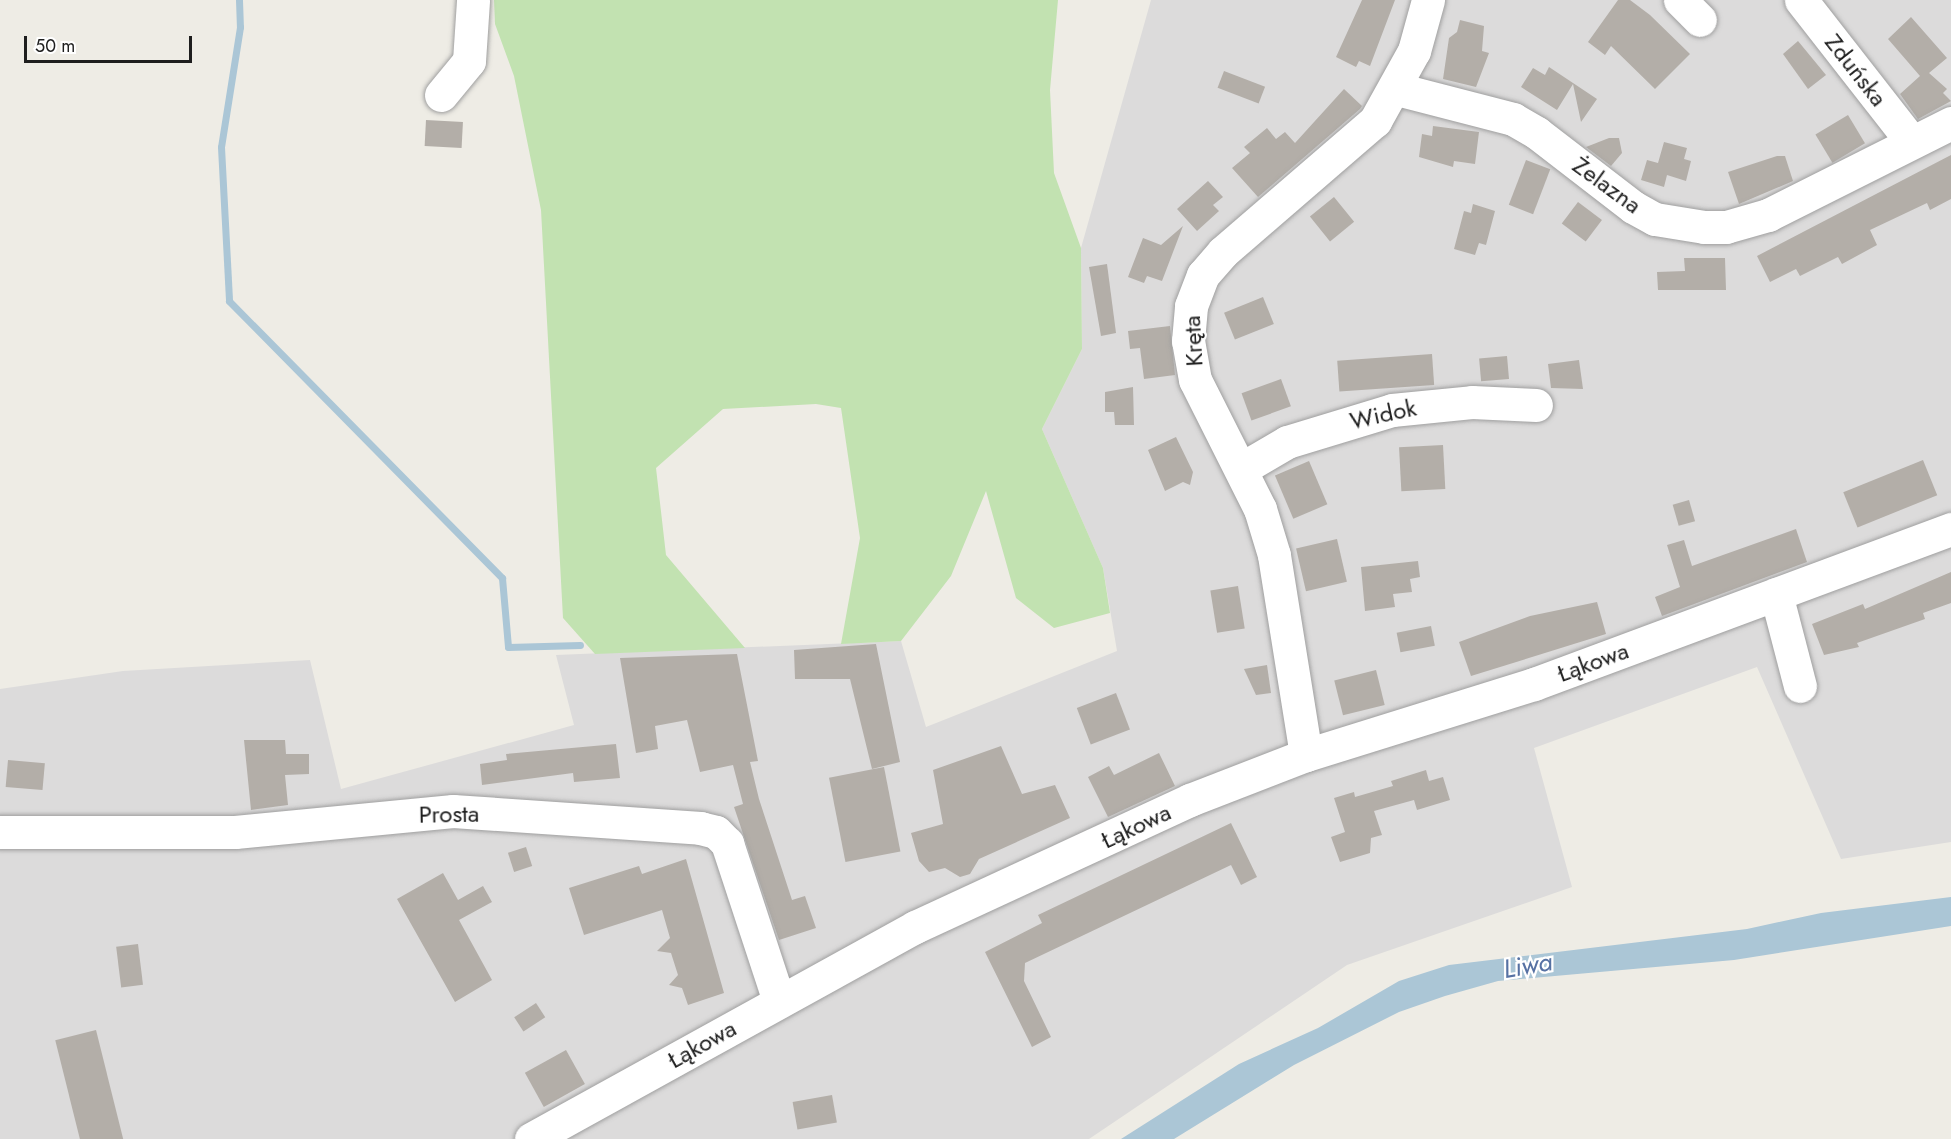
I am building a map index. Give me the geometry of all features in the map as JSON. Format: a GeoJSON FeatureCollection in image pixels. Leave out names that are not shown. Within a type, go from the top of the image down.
{"type":"FeatureCollection","features":[{"type":"Feature","properties":{"kind":"street"},"geometry":{"type":"LineString","coordinates":[[441,95],[469,61],[473,0]]}},
{"type":"Feature","properties":{"kind":"street","name":"Kręta"},"geometry":{"type":"LineString","coordinates":[[1306,755],[1274,555],[1241,469],[1195,381],[1188,341],[1191,306],[1203,274],[1223,252],[1355,143],[1397,89],[1414,51],[1428,0]]}},
{"type":"Feature","properties":{"kind":"street","name":"Zduńska"},"geometry":{"type":"LineString","coordinates":[[1801,0],[1911,141]]}},
{"type":"Feature","properties":{"kind":"street","name":"Żelazna"},"geometry":{"type":"LineString","coordinates":[[1397,89],[1512,119],[1537,133],[1634,207],[1655,219],[1704,227],[1726,227],[1768,215],[1911,141],[1951,123]]}},
{"type":"Feature","properties":{"kind":"street","name":"Widok"},"geometry":{"type":"LineString","coordinates":[[1241,469],[1287,442],[1392,410],[1472,402],[1536,405]]}},
{"type":"Feature","properties":{"kind":"street","name":"Łąkowa"},"geometry":{"type":"LineString","coordinates":[[531,1139],[915,927],[1190,801],[1306,755],[1534,684],[1951,529]]}},
{"type":"Feature","properties":{"kind":"street"},"geometry":{"type":"LineString","coordinates":[[1776,594],[1800,686]]}},
{"type":"Feature","properties":{"kind":"street","name":"Prosta"},"geometry":{"type":"LineString","coordinates":[[0,832],[235,832],[453,811],[700,828],[716,832],[727,843],[779,1001]]}},
{"type":"Feature","properties":{"kind":"shaded area"},"geometry":{"type":"Polygon","coordinates":[[[1151,0],[1951,0],[1951,842],[1841,859],[1757,667],[1534,748],[1572,887],[1347,965],[1089,1139],[0,1139],[0,689],[123,671],[310,660],[341,789],[574,725],[556,655],[901,641],[926,727],[1117,651],[1103,568],[1042,429],[1082,349],[1081,248],[1151,0]]]}},
{"type":"Feature","properties":{"kind":"green space"},"geometry":{"type":"Polygon","coordinates":[[[494,0],[1058,0],[1050,90],[1054,173],[1081,248],[1082,349],[1042,429],[1103,568],[1110,613],[1054,628],[1016,598],[986,491],[951,576],[901,641],[841,644],[860,538],[841,408],[816,404],[723,409],[656,468],[666,555],[745,648],[595,654],[563,618],[541,210],[514,76],[495,24],[494,0]]]}},
{"type":"Feature","properties":{"kind":"water","name":"Liwa"},"geometry":{"type":"Polygon","coordinates":[[[1951,897],[1951,926],[1734,960],[1498,981],[1445,996],[1399,1012],[1294,1065],[1174,1139],[1121,1139],[1239,1064],[1318,1028],[1399,981],[1449,965],[1747,929],[1821,913],[1951,897]]]}},
{"type":"Feature","properties":{"kind":"building"},"geometry":{"type":"Polygon","coordinates":[[[1362,0],[1395,0],[1370,66],[1359,61],[1356,67],[1336,57],[1362,0]]]}},
{"type":"Feature","properties":{"kind":"building"},"geometry":{"type":"Polygon","coordinates":[[[1618,0],[1630,0],[1650,15],[1690,54],[1655,89],[1611,46],[1605,55],[1588,42],[1618,0]]]}},
{"type":"Feature","properties":{"kind":"building"},"geometry":{"type":"Polygon","coordinates":[[[1911,17],[1947,58],[1929,73],[1947,89],[1943,93],[1951,101],[1918,119],[1900,94],[1920,76],[1888,39],[1911,17]]]}},
{"type":"Feature","properties":{"kind":"building"},"geometry":{"type":"Polygon","coordinates":[[[1460,20],[1484,26],[1482,51],[1489,53],[1476,87],[1443,79],[1449,38],[1457,32],[1460,20]]]}},
{"type":"Feature","properties":{"kind":"building"},"geometry":{"type":"Polygon","coordinates":[[[1798,41],[1826,75],[1808,89],[1783,54],[1798,41]]]}},
{"type":"Feature","properties":{"kind":"building"},"geometry":{"type":"Polygon","coordinates":[[[1549,67],[1597,99],[1581,122],[1573,84],[1557,110],[1521,87],[1533,68],[1545,75],[1549,67]]]}},
{"type":"Feature","properties":{"kind":"building"},"geometry":{"type":"Polygon","coordinates":[[[1224,71],[1265,87],[1259,104],[1218,88],[1224,71]]]}},
{"type":"Feature","properties":{"kind":"building"},"geometry":{"type":"Polygon","coordinates":[[[1344,89],[1362,106],[1360,109],[1258,197],[1232,168],[1250,153],[1244,147],[1267,128],[1276,139],[1285,132],[1295,143],[1344,89]]]}},
{"type":"Feature","properties":{"kind":"building"},"geometry":{"type":"Polygon","coordinates":[[[1848,115],[1865,143],[1832,163],[1815,135],[1848,115]]]}},
{"type":"Feature","properties":{"kind":"building"},"geometry":{"type":"Polygon","coordinates":[[[426,120],[463,122],[462,148],[425,146],[426,120]]]}},
{"type":"Feature","properties":{"kind":"building"},"geometry":{"type":"Polygon","coordinates":[[[1433,126],[1479,132],[1475,164],[1454,161],[1453,167],[1419,157],[1422,134],[1432,136],[1433,126]]]}},
{"type":"Feature","properties":{"kind":"building"},"geometry":{"type":"Polygon","coordinates":[[[1609,138],[1619,138],[1622,153],[1611,166],[1586,147],[1609,138]]]}},
{"type":"Feature","properties":{"kind":"building"},"geometry":{"type":"Polygon","coordinates":[[[1664,142],[1687,148],[1684,159],[1691,161],[1686,181],[1667,175],[1664,187],[1641,180],[1647,160],[1658,163],[1664,142]]]}},
{"type":"Feature","properties":{"kind":"building"},"geometry":{"type":"Polygon","coordinates":[[[1951,155],[1951,199],[1930,210],[1927,203],[1870,230],[1877,245],[1842,264],[1838,257],[1800,276],[1796,269],[1770,282],[1757,256],[1951,155]]]}},
{"type":"Feature","properties":{"kind":"building"},"geometry":{"type":"Polygon","coordinates":[[[1777,156],[1785,156],[1793,181],[1739,204],[1728,172],[1777,156]]]}},
{"type":"Feature","properties":{"kind":"building"},"geometry":{"type":"Polygon","coordinates":[[[1526,160],[1550,169],[1533,214],[1509,205],[1526,160]]]}},
{"type":"Feature","properties":{"kind":"building"},"geometry":{"type":"Polygon","coordinates":[[[1208,181],[1223,197],[1213,205],[1219,211],[1197,231],[1177,209],[1208,181]]]}},
{"type":"Feature","properties":{"kind":"building"},"geometry":{"type":"Polygon","coordinates":[[[1334,197],[1354,222],[1330,241],[1310,217],[1334,197]]]}},
{"type":"Feature","properties":{"kind":"building"},"geometry":{"type":"Polygon","coordinates":[[[1578,202],[1602,220],[1586,242],[1562,224],[1578,202]]]}},
{"type":"Feature","properties":{"kind":"building"},"geometry":{"type":"Polygon","coordinates":[[[1473,204],[1495,211],[1486,245],[1479,243],[1475,255],[1454,249],[1464,211],[1471,213],[1473,204]]]}},
{"type":"Feature","properties":{"kind":"building"},"geometry":{"type":"Polygon","coordinates":[[[1183,226],[1162,281],[1147,276],[1144,283],[1128,277],[1143,238],[1161,245],[1183,226]]]}},
{"type":"Feature","properties":{"kind":"building"},"geometry":{"type":"Polygon","coordinates":[[[1684,258],[1725,258],[1726,290],[1658,290],[1657,272],[1685,271],[1684,258]]]}},
{"type":"Feature","properties":{"kind":"building"},"geometry":{"type":"Polygon","coordinates":[[[1107,264],[1116,333],[1101,336],[1089,267],[1107,264]]]}},
{"type":"Feature","properties":{"kind":"building"},"geometry":{"type":"Polygon","coordinates":[[[1263,297],[1274,324],[1235,340],[1224,313],[1263,297]]]}},
{"type":"Feature","properties":{"kind":"building"},"geometry":{"type":"Polygon","coordinates":[[[1170,326],[1175,375],[1144,379],[1140,348],[1130,349],[1128,331],[1170,326]]]}},
{"type":"Feature","properties":{"kind":"building"},"geometry":{"type":"Polygon","coordinates":[[[1432,354],[1434,385],[1339,392],[1337,361],[1432,354]]]}},
{"type":"Feature","properties":{"kind":"building"},"geometry":{"type":"Polygon","coordinates":[[[1507,356],[1509,379],[1481,381],[1479,358],[1507,356]]]}},
{"type":"Feature","properties":{"kind":"building"},"geometry":{"type":"Polygon","coordinates":[[[1579,360],[1583,389],[1551,388],[1548,364],[1579,360]]]}},
{"type":"Feature","properties":{"kind":"building"},"geometry":{"type":"Polygon","coordinates":[[[1281,379],[1291,406],[1251,421],[1242,393],[1281,379]]]}},
{"type":"Feature","properties":{"kind":"building"},"geometry":{"type":"Polygon","coordinates":[[[1133,387],[1134,425],[1115,425],[1114,412],[1105,412],[1105,392],[1133,387]]]}},
{"type":"Feature","properties":{"kind":"building"},"geometry":{"type":"Polygon","coordinates":[[[1176,437],[1193,472],[1190,485],[1183,482],[1165,491],[1148,450],[1176,437]]]}},
{"type":"Feature","properties":{"kind":"building"},"geometry":{"type":"Polygon","coordinates":[[[1443,445],[1445,489],[1401,491],[1399,447],[1443,445]]]}},
{"type":"Feature","properties":{"kind":"building"},"geometry":{"type":"Polygon","coordinates":[[[1923,460],[1937,495],[1857,527],[1843,492],[1923,460]]]}},
{"type":"Feature","properties":{"kind":"building"},"geometry":{"type":"Polygon","coordinates":[[[1309,461],[1327,504],[1293,519],[1275,475],[1309,461]]]}},
{"type":"Feature","properties":{"kind":"building"},"geometry":{"type":"Polygon","coordinates":[[[1689,500],[1695,521],[1679,526],[1673,505],[1689,500]]]}},
{"type":"Feature","properties":{"kind":"building"},"geometry":{"type":"Polygon","coordinates":[[[1796,529],[1807,562],[1662,616],[1655,597],[1680,587],[1667,545],[1684,540],[1692,566],[1796,529]]]}},
{"type":"Feature","properties":{"kind":"building"},"geometry":{"type":"Polygon","coordinates":[[[1337,539],[1347,582],[1306,591],[1296,548],[1337,539]]]}},
{"type":"Feature","properties":{"kind":"building"},"geometry":{"type":"Polygon","coordinates":[[[1418,561],[1420,577],[1410,579],[1412,592],[1393,594],[1395,607],[1365,611],[1361,567],[1418,561]]]}},
{"type":"Feature","properties":{"kind":"building"},"geometry":{"type":"Polygon","coordinates":[[[1951,572],[1951,603],[1923,613],[1925,619],[1857,643],[1859,647],[1824,655],[1812,624],[1863,604],[1865,609],[1951,572]]]}},
{"type":"Feature","properties":{"kind":"building"},"geometry":{"type":"Polygon","coordinates":[[[1238,586],[1245,628],[1217,633],[1210,590],[1238,586]]]}},
{"type":"Feature","properties":{"kind":"building"},"geometry":{"type":"Polygon","coordinates":[[[1597,602],[1606,634],[1471,676],[1459,642],[1530,616],[1597,602]]]}},
{"type":"Feature","properties":{"kind":"building"},"geometry":{"type":"Polygon","coordinates":[[[1431,626],[1435,646],[1400,652],[1397,633],[1431,626]]]}},
{"type":"Feature","properties":{"kind":"building"},"geometry":{"type":"Polygon","coordinates":[[[876,644],[900,762],[872,769],[850,679],[795,679],[794,650],[876,644]]]}},
{"type":"Feature","properties":{"kind":"building"},"geometry":{"type":"Polygon","coordinates":[[[737,654],[758,761],[750,762],[759,799],[792,900],[805,896],[816,928],[779,940],[734,807],[743,804],[733,765],[700,772],[687,720],[655,726],[658,749],[636,753],[620,658],[737,654]]]}},
{"type":"Feature","properties":{"kind":"building"},"geometry":{"type":"Polygon","coordinates":[[[1267,665],[1271,693],[1256,695],[1244,669],[1267,665]]]}},
{"type":"Feature","properties":{"kind":"building"},"geometry":{"type":"Polygon","coordinates":[[[1376,670],[1385,705],[1343,715],[1334,680],[1376,670]]]}},
{"type":"Feature","properties":{"kind":"building"},"geometry":{"type":"Polygon","coordinates":[[[1116,693],[1130,729],[1091,744],[1077,708],[1116,693]]]}},
{"type":"Feature","properties":{"kind":"building"},"geometry":{"type":"Polygon","coordinates":[[[244,740],[285,740],[286,754],[309,754],[309,774],[285,775],[288,805],[251,810],[244,740]]]}},
{"type":"Feature","properties":{"kind":"building"},"geometry":{"type":"Polygon","coordinates":[[[616,744],[620,778],[574,782],[573,773],[482,785],[480,764],[507,760],[506,754],[616,744]]]}},
{"type":"Feature","properties":{"kind":"building"},"geometry":{"type":"Polygon","coordinates":[[[1001,746],[1022,794],[1055,785],[1070,818],[979,859],[970,874],[960,877],[945,868],[929,872],[919,861],[911,833],[943,824],[933,770],[1001,746]]]}},
{"type":"Feature","properties":{"kind":"building"},"geometry":{"type":"Polygon","coordinates":[[[1159,753],[1175,786],[1108,817],[1088,777],[1109,766],[1114,775],[1159,753]]]}},
{"type":"Feature","properties":{"kind":"building"},"geometry":{"type":"Polygon","coordinates":[[[8,760],[45,763],[43,790],[6,787],[8,760]]]}},
{"type":"Feature","properties":{"kind":"building"},"geometry":{"type":"Polygon","coordinates":[[[884,767],[900,851],[845,862],[829,778],[884,767]]]}},
{"type":"Feature","properties":{"kind":"building"},"geometry":{"type":"Polygon","coordinates":[[[1426,770],[1429,781],[1443,777],[1450,800],[1417,810],[1414,800],[1374,811],[1382,835],[1371,838],[1370,853],[1340,862],[1331,837],[1345,832],[1334,798],[1354,792],[1355,797],[1393,786],[1391,781],[1426,770]]]}},
{"type":"Feature","properties":{"kind":"building"},"geometry":{"type":"Polygon","coordinates":[[[1231,823],[1257,877],[1241,885],[1231,865],[1025,963],[1024,981],[1051,1037],[1032,1047],[985,952],[1042,923],[1038,915],[1231,823]]]}},
{"type":"Feature","properties":{"kind":"building"},"geometry":{"type":"Polygon","coordinates":[[[526,847],[532,866],[514,872],[508,853],[526,847]]]}},
{"type":"Feature","properties":{"kind":"building"},"geometry":{"type":"Polygon","coordinates":[[[686,859],[724,993],[688,1005],[682,988],[669,985],[678,975],[671,953],[657,951],[670,938],[662,910],[584,935],[569,888],[639,866],[642,874],[686,859]]]}},
{"type":"Feature","properties":{"kind":"building"},"geometry":{"type":"Polygon","coordinates":[[[443,873],[458,900],[483,886],[492,902],[459,920],[492,980],[455,1002],[397,899],[443,873]]]}},
{"type":"Feature","properties":{"kind":"building"},"geometry":{"type":"Polygon","coordinates":[[[138,944],[143,985],[121,987],[116,947],[138,944]]]}},
{"type":"Feature","properties":{"kind":"building"},"geometry":{"type":"Polygon","coordinates":[[[536,1003],[545,1017],[523,1031],[514,1017],[536,1003]]]}},
{"type":"Feature","properties":{"kind":"building"},"geometry":{"type":"Polygon","coordinates":[[[96,1030],[123,1139],[80,1139],[55,1040],[96,1030]]]}},
{"type":"Feature","properties":{"kind":"building"},"geometry":{"type":"Polygon","coordinates":[[[566,1050],[585,1084],[544,1107],[525,1073],[566,1050]]]}},
{"type":"Feature","properties":{"kind":"building"},"geometry":{"type":"Polygon","coordinates":[[[832,1095],[837,1123],[797,1130],[793,1102],[832,1095]]]}},
{"type":"Feature","properties":{"kind":"waterway"},"geometry":{"type":"LineString","coordinates":[[239,0],[240,27],[221,147],[229,301],[502,578],[508,647],[580,645]]}}]}
